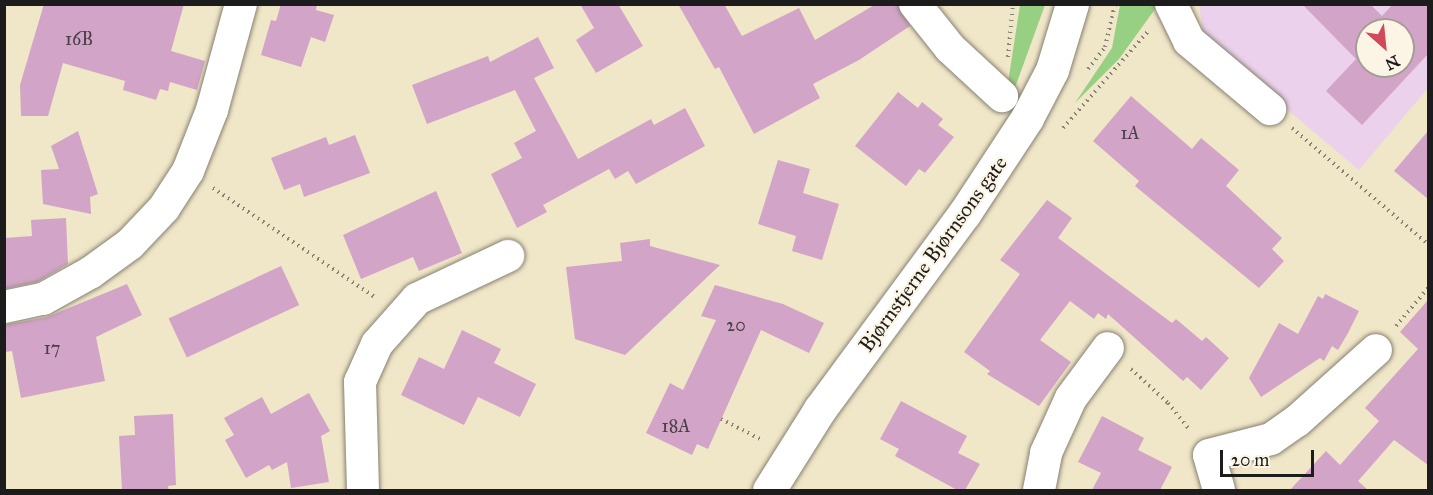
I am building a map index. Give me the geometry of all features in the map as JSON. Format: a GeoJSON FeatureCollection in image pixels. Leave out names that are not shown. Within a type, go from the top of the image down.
{"type":"FeatureCollection","features":[{"type":"Feature","properties":{"kind":"main road","name":"Bjørnstjerne Bjørnsons gate"},"geometry":{"type":"LineString","coordinates":[[769,490],[820,409],[964,213],[1027,118],[1052,70],[1072,4]]}},
{"type":"Feature","properties":{"kind":"street"},"geometry":{"type":"LineString","coordinates":[[4,307],[43,299],[90,273],[130,244],[164,208],[188,171],[212,111],[241,4]]}},
{"type":"Feature","properties":{"kind":"street"},"geometry":{"type":"LineString","coordinates":[[915,4],[950,48],[1002,96]]}},
{"type":"Feature","properties":{"kind":"street"},"geometry":{"type":"LineString","coordinates":[[1170,5],[1189,41],[1270,109]]}},
{"type":"Feature","properties":{"kind":"street"},"geometry":{"type":"LineString","coordinates":[[363,490],[358,422],[360,382],[377,344],[401,313],[434,289],[508,256]]}},
{"type":"Feature","properties":{"kind":"street"},"geometry":{"type":"LineString","coordinates":[[1039,490],[1046,453],[1071,398],[1108,348]]}},
{"type":"Feature","properties":{"kind":"street"},"geometry":{"type":"LineString","coordinates":[[1219,490],[1209,455],[1271,439],[1297,421],[1376,350]]}},
{"type":"Feature","properties":{"kind":"path"},"geometry":{"type":"LineString","coordinates":[[1002,96],[1013,4]]}},
{"type":"Feature","properties":{"kind":"path"},"geometry":{"type":"LineString","coordinates":[[1063,128],[1170,5]]}},
{"type":"Feature","properties":{"kind":"path"},"geometry":{"type":"LineString","coordinates":[[1270,109],[1428,244]]}},
{"type":"Feature","properties":{"kind":"path"},"geometry":{"type":"LineString","coordinates":[[188,171],[401,313]]}},
{"type":"Feature","properties":{"kind":"path"},"geometry":{"type":"LineString","coordinates":[[1376,350],[1428,288]]}},
{"type":"Feature","properties":{"kind":"path"},"geometry":{"type":"LineString","coordinates":[[1108,348],[1168,403],[1209,455]]}},
{"type":"Feature","properties":{"kind":"path"},"geometry":{"type":"LineString","coordinates":[[722,419],[760,439]]}},
{"type":"Feature","properties":{"kind":"shaded area"},"geometry":{"type":"Polygon","coordinates":[[[1199,4],[1428,5],[1428,88],[1359,170],[1241,71],[1203,33],[1199,4]]]}},
{"type":"Feature","properties":{"kind":"green space"},"geometry":{"type":"Polygon","coordinates":[[[1020,5],[1045,5],[1009,104],[1007,89],[1020,5]]]}},
{"type":"Feature","properties":{"kind":"green space"},"geometry":{"type":"Polygon","coordinates":[[[1120,5],[1158,5],[1119,59],[1075,103],[1112,48],[1120,5]]]}},
{"type":"Feature","properties":{"kind":"building"},"geometry":{"type":"Polygon","coordinates":[[[44,4],[184,4],[171,51],[205,61],[197,90],[170,82],[168,91],[160,89],[156,100],[123,90],[125,81],[63,63],[48,116],[21,116],[20,85],[44,4]]]}},
{"type":"Feature","properties":{"kind":"building"},"geometry":{"type":"Polygon","coordinates":[[[281,4],[317,4],[316,10],[334,15],[325,42],[311,37],[301,67],[261,55],[271,20],[276,21],[281,4]]]}},
{"type":"Feature","properties":{"kind":"building"},"geometry":{"type":"Polygon","coordinates":[[[580,4],[618,4],[643,46],[596,73],[576,40],[594,28],[580,4]]]}},
{"type":"Feature","properties":{"kind":"building"},"geometry":{"type":"Polygon","coordinates":[[[678,4],[724,4],[742,36],[799,8],[815,40],[876,4],[897,4],[910,26],[859,60],[813,84],[820,98],[754,134],[719,67],[715,69],[678,4]]]}},
{"type":"Feature","properties":{"kind":"building"},"geometry":{"type":"Polygon","coordinates":[[[1302,4],[1370,4],[1382,16],[1393,4],[1428,4],[1428,54],[1415,68],[1415,18],[1355,18],[1355,58],[1302,4]]]}},
{"type":"Feature","properties":{"kind":"building"},"geometry":{"type":"Polygon","coordinates":[[[538,37],[554,68],[534,78],[578,159],[651,119],[654,125],[685,108],[705,146],[636,184],[628,171],[615,179],[609,169],[543,205],[547,212],[517,228],[491,174],[522,158],[514,143],[536,131],[515,90],[427,124],[412,85],[488,56],[490,62],[538,37]]]}},
{"type":"Feature","properties":{"kind":"building"},"geometry":{"type":"Polygon","coordinates":[[[1355,60],[1355,78],[1406,78],[1362,125],[1326,91],[1355,60]]]}},
{"type":"Feature","properties":{"kind":"building"},"geometry":{"type":"Polygon","coordinates":[[[898,92],[918,108],[922,102],[943,119],[938,125],[954,137],[925,173],[919,169],[906,186],[855,146],[898,92]]]}},
{"type":"Feature","properties":{"kind":"building"},"geometry":{"type":"Polygon","coordinates":[[[1131,96],[1192,149],[1201,138],[1239,170],[1226,186],[1282,238],[1272,249],[1284,261],[1259,288],[1135,186],[1139,181],[1093,141],[1131,96]]]}},
{"type":"Feature","properties":{"kind":"building"},"geometry":{"type":"Polygon","coordinates":[[[78,131],[98,194],[90,197],[91,214],[43,204],[41,170],[59,169],[51,146],[78,131]]]}},
{"type":"Feature","properties":{"kind":"building"},"geometry":{"type":"Polygon","coordinates":[[[1428,131],[1428,199],[1394,171],[1428,131]]]}},
{"type":"Feature","properties":{"kind":"building"},"geometry":{"type":"Polygon","coordinates":[[[355,135],[370,173],[304,197],[300,184],[284,190],[271,158],[326,137],[329,145],[355,135]]]}},
{"type":"Feature","properties":{"kind":"building"},"geometry":{"type":"Polygon","coordinates":[[[778,160],[810,169],[803,193],[839,204],[822,260],[792,251],[796,236],[758,224],[778,160]]]}},
{"type":"Feature","properties":{"kind":"building"},"geometry":{"type":"Polygon","coordinates":[[[436,191],[462,253],[419,271],[413,257],[361,279],[343,235],[436,191]]]}},
{"type":"Feature","properties":{"kind":"building"},"geometry":{"type":"Polygon","coordinates":[[[1047,200],[1072,218],[1058,238],[1172,323],[1176,319],[1202,341],[1206,337],[1229,358],[1201,390],[1187,377],[1183,381],[1108,314],[1106,319],[1098,313],[1094,319],[1070,301],[1040,340],[1071,362],[1039,406],[987,374],[990,371],[964,352],[1020,274],[1000,260],[1047,200]]]}},
{"type":"Feature","properties":{"kind":"building"},"geometry":{"type":"Polygon","coordinates":[[[66,218],[68,264],[37,282],[4,289],[4,238],[32,236],[31,220],[66,218]]]}},
{"type":"Feature","properties":{"kind":"building"},"geometry":{"type":"Polygon","coordinates":[[[650,239],[650,246],[720,265],[625,355],[575,339],[566,267],[622,261],[620,243],[650,239]]]}},
{"type":"Feature","properties":{"kind":"building"},"geometry":{"type":"Polygon","coordinates":[[[281,266],[299,305],[187,357],[169,318],[281,266]]]}},
{"type":"Feature","properties":{"kind":"building"},"geometry":{"type":"Polygon","coordinates":[[[127,284],[142,315],[96,337],[105,381],[21,398],[12,351],[4,352],[4,325],[47,317],[127,284]]]}},
{"type":"Feature","properties":{"kind":"building"},"geometry":{"type":"Polygon","coordinates":[[[715,285],[783,304],[824,323],[809,353],[761,330],[708,449],[697,444],[692,455],[646,433],[670,383],[683,390],[716,320],[701,316],[715,285]]]}},
{"type":"Feature","properties":{"kind":"building"},"geometry":{"type":"Polygon","coordinates":[[[1325,294],[1359,311],[1338,350],[1332,346],[1324,361],[1320,358],[1261,397],[1249,378],[1279,323],[1298,334],[1318,296],[1323,299],[1325,294]]]}},
{"type":"Feature","properties":{"kind":"building"},"geometry":{"type":"Polygon","coordinates":[[[1428,300],[1428,465],[1394,440],[1358,481],[1368,490],[1290,490],[1326,451],[1340,465],[1379,421],[1365,408],[1418,349],[1400,332],[1428,300]]]}},
{"type":"Feature","properties":{"kind":"building"},"geometry":{"type":"Polygon","coordinates":[[[462,330],[501,349],[494,363],[536,384],[520,417],[478,397],[464,425],[401,395],[419,357],[444,369],[462,330]]]}},
{"type":"Feature","properties":{"kind":"building"},"geometry":{"type":"Polygon","coordinates":[[[309,393],[330,431],[321,436],[329,482],[291,488],[287,462],[272,470],[269,465],[246,478],[225,440],[234,435],[224,418],[262,397],[271,414],[309,393]]]}},
{"type":"Feature","properties":{"kind":"building"},"geometry":{"type":"Polygon","coordinates":[[[901,401],[967,436],[958,453],[980,464],[965,490],[957,490],[895,456],[899,449],[880,439],[901,401]]]}},
{"type":"Feature","properties":{"kind":"building"},"geometry":{"type":"Polygon","coordinates":[[[173,414],[176,485],[168,486],[169,490],[122,490],[119,436],[135,435],[134,416],[173,414]]]}},
{"type":"Feature","properties":{"kind":"building"},"geometry":{"type":"Polygon","coordinates":[[[1102,416],[1144,438],[1138,450],[1172,467],[1160,490],[1092,490],[1101,473],[1078,462],[1102,416]]]}}]}
